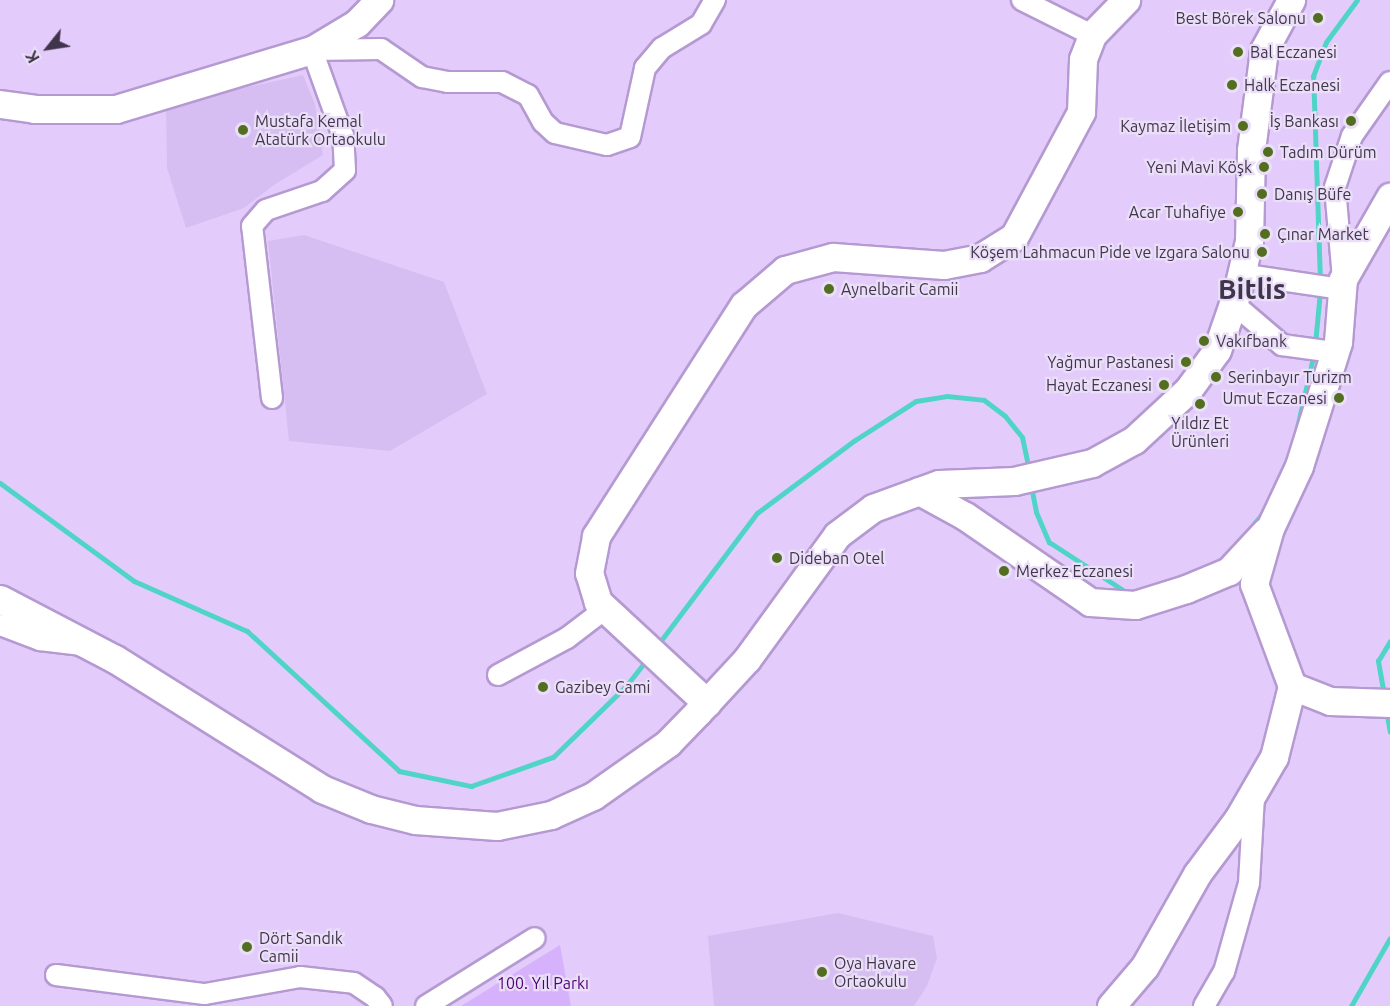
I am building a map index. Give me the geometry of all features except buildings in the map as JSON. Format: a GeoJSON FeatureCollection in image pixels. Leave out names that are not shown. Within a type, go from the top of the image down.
{"type":"FeatureCollection","features":[{"type":"Feature","properties":{"kind":"street"},"geometry":{"type":"LineString","coordinates":[[0,105],[34,109],[116,109],[312,50],[357,23],[379,0]]}},
{"type":"Feature","properties":{"kind":"street"},"geometry":{"type":"LineString","coordinates":[[312,50],[381,49],[422,77],[447,82],[502,82],[528,95],[543,122],[555,133],[607,145],[630,136],[645,68],[662,48],[701,24],[715,0]]}},
{"type":"Feature","properties":{"kind":"street"},"geometry":{"type":"LineString","coordinates":[[1022,0],[1092,35]]}},
{"type":"Feature","properties":{"kind":"street"},"geometry":{"type":"LineString","coordinates":[[707,703],[598,603],[589,573],[596,536],[744,305],[785,270],[833,257],[944,265],[980,258],[1014,237],[1081,112],[1083,59],[1092,35],[1126,0]]}},
{"type":"Feature","properties":{"kind":"street"},"geometry":{"type":"LineString","coordinates":[[0,599],[92,646],[322,789],[371,809],[460,826],[497,826],[541,817],[593,796],[668,743],[707,703],[747,659],[837,535],[873,508],[939,484],[1014,481],[1056,474],[1110,453],[1165,415],[1217,350],[1233,303],[1249,241],[1251,150],[1264,51],[1291,0]]}},
{"type":"Feature","properties":{"kind":"street"},"geometry":{"type":"LineString","coordinates":[[272,398],[252,226],[266,210],[322,191],[345,170],[343,136],[312,50]]}},
{"type":"Feature","properties":{"kind":"street"},"geometry":{"type":"LineString","coordinates":[[1111,1006],[1145,966],[1197,874],[1254,795],[1274,758],[1292,686],[1254,584],[1270,528],[1299,466],[1330,352],[1339,285],[1335,187],[1352,136],[1390,82]]}},
{"type":"Feature","properties":{"kind":"street"},"geometry":{"type":"LineString","coordinates":[[1339,285],[1390,197]]}},
{"type":"Feature","properties":{"kind":"street"},"geometry":{"type":"LineString","coordinates":[[1240,274],[1308,284],[1339,285]]}},
{"type":"Feature","properties":{"kind":"street"},"geometry":{"type":"LineString","coordinates":[[1233,303],[1282,345],[1302,350],[1330,352]]}},
{"type":"Feature","properties":{"kind":"street"},"geometry":{"type":"LineString","coordinates":[[919,491],[965,516],[1090,603],[1135,605],[1229,571],[1270,528]]}},
{"type":"Feature","properties":{"kind":"street"},"geometry":{"type":"LineString","coordinates":[[498,675],[567,638],[605,609]]}},
{"type":"Feature","properties":{"kind":"street"},"geometry":{"type":"LineString","coordinates":[[0,625],[40,640],[92,646]]}},
{"type":"Feature","properties":{"kind":"street"},"geometry":{"type":"LineString","coordinates":[[1292,686],[1330,701],[1359,704],[1390,703]]}},
{"type":"Feature","properties":{"kind":"street"},"geometry":{"type":"LineString","coordinates":[[1204,1006],[1224,972],[1249,883],[1254,795]]}},
{"type":"Feature","properties":{"kind":"street"},"geometry":{"type":"LineString","coordinates":[[426,1006],[534,938]]}},
{"type":"Feature","properties":{"kind":"street"},"geometry":{"type":"LineString","coordinates":[[56,975],[205,994],[300,977],[354,983],[375,996],[382,1006]]}},
{"type":"Feature","properties":{"kind":"shaded area","name":"Mustafa Kemal Atatürk Ortaokulu"},"geometry":{"type":"Polygon","coordinates":[[[303,75],[315,104],[323,155],[274,185],[244,208],[186,228],[167,168],[166,105],[303,75]]]}},
{"type":"Feature","properties":{"kind":"shaded area"},"geometry":{"type":"Polygon","coordinates":[[[304,235],[444,282],[487,394],[390,451],[289,441],[268,241],[304,235]]]}},
{"type":"Feature","properties":{"kind":"shaded area","name":"Oya Havare Ortaokulu"},"geometry":{"type":"Polygon","coordinates":[[[838,913],[933,936],[937,958],[927,986],[914,1006],[714,1006],[708,936],[838,913]]]}},
{"type":"Feature","properties":{"kind":"green space","name":"100. Yıl Parkı"},"geometry":{"type":"Polygon","coordinates":[[[560,945],[571,1006],[461,1006],[560,945]]]}},
{"type":"Feature","properties":{"kind":"waterway"},"geometry":{"type":"LineString","coordinates":[[1320,282],[1313,76],[1326,42],[1357,0]]}},
{"type":"Feature","properties":{"kind":"waterway"},"geometry":{"type":"LineString","coordinates":[[1315,344],[1320,291]]}},
{"type":"Feature","properties":{"kind":"waterway"},"geometry":{"type":"LineString","coordinates":[[1296,432],[1314,353]]}},
{"type":"Feature","properties":{"kind":"waterway"},"geometry":{"type":"LineString","coordinates":[[656,647],[757,513],[855,440],[916,401],[947,396],[984,400],[1005,416],[1022,437],[1029,471]]}},
{"type":"Feature","properties":{"kind":"waterway"},"geometry":{"type":"LineString","coordinates":[[0,483],[134,581],[247,631],[399,771],[471,786],[553,757],[626,686],[647,659]]}},
{"type":"Feature","properties":{"kind":"waterway"},"geometry":{"type":"LineString","coordinates":[[1031,486],[1036,512],[1049,542],[1129,594]]}},
{"type":"Feature","properties":{"kind":"waterway"},"geometry":{"type":"LineString","coordinates":[[1248,531],[1265,510]]}},
{"type":"Feature","properties":{"kind":"waterway"},"geometry":{"type":"LineString","coordinates":[[1384,695],[1378,661],[1390,641]]}},
{"type":"Feature","properties":{"kind":"waterway"},"geometry":{"type":"LineString","coordinates":[[1386,710],[1390,732]]}},
{"type":"Feature","properties":{"kind":"waterway"},"geometry":{"type":"LineString","coordinates":[[1351,1006],[1390,938]]}},
{"type":"Feature","properties":{"kind":"place","name":"Best Börek Salonu"},"geometry":{"type":"Point","coordinates":[1318,18]}},
{"type":"Feature","properties":{"kind":"place","name":"Bal Eczanesi"},"geometry":{"type":"Point","coordinates":[1238,52]}},
{"type":"Feature","properties":{"kind":"place","name":"Halk Eczanesi"},"geometry":{"type":"Point","coordinates":[1232,85]}},
{"type":"Feature","properties":{"kind":"place","name":"İş Bankası"},"geometry":{"type":"Point","coordinates":[1351,121]}},
{"type":"Feature","properties":{"kind":"place","name":"Kaymaz İletişim"},"geometry":{"type":"Point","coordinates":[1243,126]}},
{"type":"Feature","properties":{"kind":"place","name":"Mustafa Kemal Atatürk Ortaokulu"},"geometry":{"type":"Point","coordinates":[243,130]}},
{"type":"Feature","properties":{"kind":"place","name":"Tadım Dürüm"},"geometry":{"type":"Point","coordinates":[1268,152]}},
{"type":"Feature","properties":{"kind":"place","name":"Yeni Mavi Köşk"},"geometry":{"type":"Point","coordinates":[1264,167]}},
{"type":"Feature","properties":{"kind":"place","name":"Danış Büfe"},"geometry":{"type":"Point","coordinates":[1262,194]}},
{"type":"Feature","properties":{"kind":"place","name":"Acar Tuhafiye"},"geometry":{"type":"Point","coordinates":[1238,212]}},
{"type":"Feature","properties":{"kind":"place","name":"Çınar Market"},"geometry":{"type":"Point","coordinates":[1265,234]}},
{"type":"Feature","properties":{"kind":"place","name":"Köşem Lahmacun Pide ve Izgara Salonu"},"geometry":{"type":"Point","coordinates":[1262,252]}},
{"type":"Feature","properties":{"kind":"place","name":"Aynelbarit Camii"},"geometry":{"type":"Point","coordinates":[829,289]}},
{"type":"Feature","properties":{"kind":"place","name":"Vakıfbank"},"geometry":{"type":"Point","coordinates":[1204,341]}},
{"type":"Feature","properties":{"kind":"place","name":"Yağmur Pastanesi"},"geometry":{"type":"Point","coordinates":[1186,362]}},
{"type":"Feature","properties":{"kind":"place","name":"Serinbayır Turizm"},"geometry":{"type":"Point","coordinates":[1216,377]}},
{"type":"Feature","properties":{"kind":"place","name":"Hayat Eczanesi"},"geometry":{"type":"Point","coordinates":[1164,385]}},
{"type":"Feature","properties":{"kind":"place","name":"Umut Eczanesi"},"geometry":{"type":"Point","coordinates":[1339,398]}},
{"type":"Feature","properties":{"kind":"place","name":"Yıldız Et Ürünleri"},"geometry":{"type":"Point","coordinates":[1200,404]}},
{"type":"Feature","properties":{"kind":"place","name":"Dideban Otel"},"geometry":{"type":"Point","coordinates":[777,558]}},
{"type":"Feature","properties":{"kind":"place","name":"Merkez Eczanesi"},"geometry":{"type":"Point","coordinates":[1004,571]}},
{"type":"Feature","properties":{"kind":"place","name":"Gazibey Cami"},"geometry":{"type":"Point","coordinates":[543,687]}},
{"type":"Feature","properties":{"kind":"place","name":"Dört Sandık Camii"},"geometry":{"type":"Point","coordinates":[247,947]}},
{"type":"Feature","properties":{"kind":"place","name":"Oya Havare Ortaokulu"},"geometry":{"type":"Point","coordinates":[822,972]}},
{"type":"Feature","properties":{"kind":"district","name":"Bitlis"},"geometry":{"type":"Point","coordinates":[1252,289]}}]}
